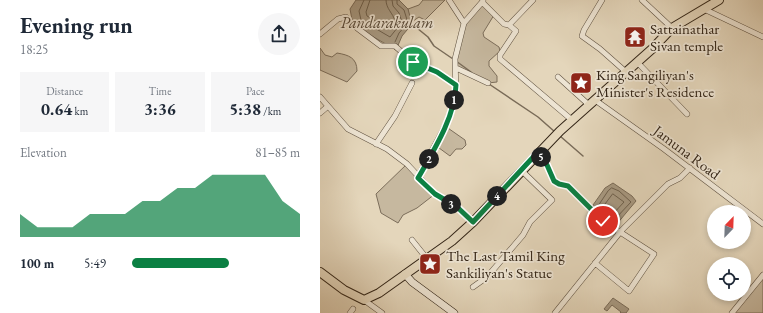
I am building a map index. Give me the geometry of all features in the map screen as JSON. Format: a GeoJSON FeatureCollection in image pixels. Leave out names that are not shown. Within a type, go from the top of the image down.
{"type":"FeatureCollection","features":[{"type":"Feature","properties":{"kind":"main road"},"geometry":{"type":"LineString","coordinates":[[320,272],[344,290],[364,300],[379,293],[405,274],[428,260],[473,222],[537,153],[672,28],[718,0]]}},
{"type":"Feature","properties":{"kind":"main road"},"geometry":{"type":"LineString","coordinates":[[405,274],[412,282],[454,313]]}},
{"type":"Feature","properties":{"kind":"street"},"geometry":{"type":"LineString","coordinates":[[449,0],[464,23]]}},
{"type":"Feature","properties":{"kind":"street"},"geometry":{"type":"LineString","coordinates":[[509,25],[532,0]]}},
{"type":"Feature","properties":{"kind":"street"},"geometry":{"type":"LineString","coordinates":[[602,0],[582,36],[600,49],[626,72]]}},
{"type":"Feature","properties":{"kind":"street"},"geometry":{"type":"LineString","coordinates":[[642,0],[672,28]]}},
{"type":"Feature","properties":{"kind":"street"},"geometry":{"type":"LineString","coordinates":[[418,178],[448,121],[456,92],[455,59],[464,23],[483,1],[499,20],[509,25],[516,31],[500,55],[500,59],[572,120]]}},
{"type":"Feature","properties":{"kind":"street"},"geometry":{"type":"LineString","coordinates":[[704,9],[763,37]]}},
{"type":"Feature","properties":{"kind":"street"},"geometry":{"type":"LineString","coordinates":[[320,34],[338,19],[346,17],[357,28],[381,46],[395,46],[417,64],[437,72],[456,85]]}},
{"type":"Feature","properties":{"kind":"street"},"geometry":{"type":"LineString","coordinates":[[637,62],[688,114]]}},
{"type":"Feature","properties":{"kind":"street"},"geometry":{"type":"LineString","coordinates":[[456,68],[488,83]]}},
{"type":"Feature","properties":{"kind":"street","name":"Jamuna Road"},"geometry":{"type":"LineString","coordinates":[[558,77],[592,102],[690,168],[763,224]]}},
{"type":"Feature","properties":{"kind":"street"},"geometry":{"type":"LineString","coordinates":[[376,144],[395,116],[412,83]]}},
{"type":"Feature","properties":{"kind":"street"},"geometry":{"type":"LineString","coordinates":[[320,97],[327,107],[348,129],[387,149],[406,164],[435,194],[457,207],[473,222]]}},
{"type":"Feature","properties":{"kind":"street"},"geometry":{"type":"LineString","coordinates":[[320,113],[327,107]]}},
{"type":"Feature","properties":{"kind":"street"},"geometry":{"type":"LineString","coordinates":[[537,153],[547,165],[554,181],[568,186],[603,221],[621,231],[654,254],[629,291],[595,263]]}},
{"type":"Feature","properties":{"kind":"street"},"geometry":{"type":"LineString","coordinates":[[555,313],[621,231],[668,184],[680,178],[690,168]]}},
{"type":"Feature","properties":{"kind":"street"},"geometry":{"type":"LineString","coordinates":[[473,287],[487,277],[523,235],[530,222],[552,200],[521,170]]}},
{"type":"Feature","properties":{"kind":"street"},"geometry":{"type":"LineString","coordinates":[[412,240],[428,260]]}},
{"type":"Feature","properties":{"kind":"street"},"geometry":{"type":"LineString","coordinates":[[732,313],[763,275]]}},
{"type":"Feature","properties":{"kind":"street"},"geometry":{"type":"LineString","coordinates":[[364,300],[382,313]]}},
{"type":"Feature","properties":{"kind":"shaded area"},"geometry":{"type":"Polygon","coordinates":[[[423,0],[445,0],[425,20],[419,17],[413,21],[409,17],[408,9],[419,5],[423,0]]]}},
{"type":"Feature","properties":{"kind":"shaded area"},"geometry":{"type":"Polygon","coordinates":[[[482,2],[494,15],[483,33],[484,37],[499,47],[500,51],[489,61],[489,66],[497,76],[497,82],[488,83],[456,68],[455,59],[464,23],[482,2]]]}},
{"type":"Feature","properties":{"kind":"shaded area"},"geometry":{"type":"Polygon","coordinates":[[[320,48],[325,55],[332,57],[337,53],[352,58],[356,63],[357,71],[347,82],[320,70],[320,48]]]}},
{"type":"Feature","properties":{"kind":"shaded area"},"geometry":{"type":"Polygon","coordinates":[[[445,126],[465,140],[466,145],[462,149],[456,149],[450,156],[435,145],[445,126]]]}},
{"type":"Feature","properties":{"kind":"shaded area"},"geometry":{"type":"Polygon","coordinates":[[[407,164],[435,194],[417,208],[403,215],[398,223],[381,213],[376,194],[407,164]]]}},
{"type":"Feature","properties":{"kind":"shaded area"},"geometry":{"type":"Polygon","coordinates":[[[763,275],[763,313],[732,313],[742,301],[751,301],[751,290],[763,275]]]}},
{"type":"Feature","properties":{"kind":"water","name":"Pandarakulam"},"geometry":{"type":"Polygon","coordinates":[[[356,0],[399,0],[408,9],[412,24],[402,36],[396,50],[353,25],[350,9],[356,0]]]}},
{"type":"Feature","properties":{"kind":"water"},"geometry":{"type":"Polygon","coordinates":[[[613,183],[632,196],[636,201],[616,225],[602,218],[596,212],[593,205],[605,188],[613,183]]]}},
{"type":"Feature","properties":{"kind":"water"},"geometry":{"type":"Polygon","coordinates":[[[613,298],[629,309],[626,313],[620,313],[621,312],[612,305],[607,311],[604,309],[613,298]]]}},
{"type":"Feature","properties":{"kind":"waterway"},"geometry":{"type":"LineString","coordinates":[[412,24],[428,37],[434,46],[453,59]]}},
{"type":"Feature","properties":{"kind":"waterway"},"geometry":{"type":"LineString","coordinates":[[456,61],[471,72]]}},
{"type":"Feature","properties":{"kind":"waterway"},"geometry":{"type":"LineString","coordinates":[[489,84],[538,117],[555,132]]}},
{"type":"Feature","properties":{"kind":"waterway"},"geometry":{"type":"LineString","coordinates":[[560,136],[583,156]]}},
{"type":"Feature","properties":{"kind":"place","name":"Sattainathar Sivan temple"},"geometry":{"type":"Point","coordinates":[635,37]}},
{"type":"Feature","properties":{"kind":"place","name":"King Sangiliyan's Minister's Residence"},"geometry":{"type":"Point","coordinates":[581,83]}},
{"type":"Feature","properties":{"kind":"place","name":"The Last Tamil King Sankiliyan's Statue"},"geometry":{"type":"Point","coordinates":[430,264]}},
{"type":"Feature","properties":{"kind":"route"},"geometry":{"type":"LineString","coordinates":[[413,62],[420,67],[437,72],[456,85],[456,92],[448,121],[418,178],[435,194],[457,207],[473,222],[537,153],[547,165],[554,181],[568,186],[603,221]]}}]}
